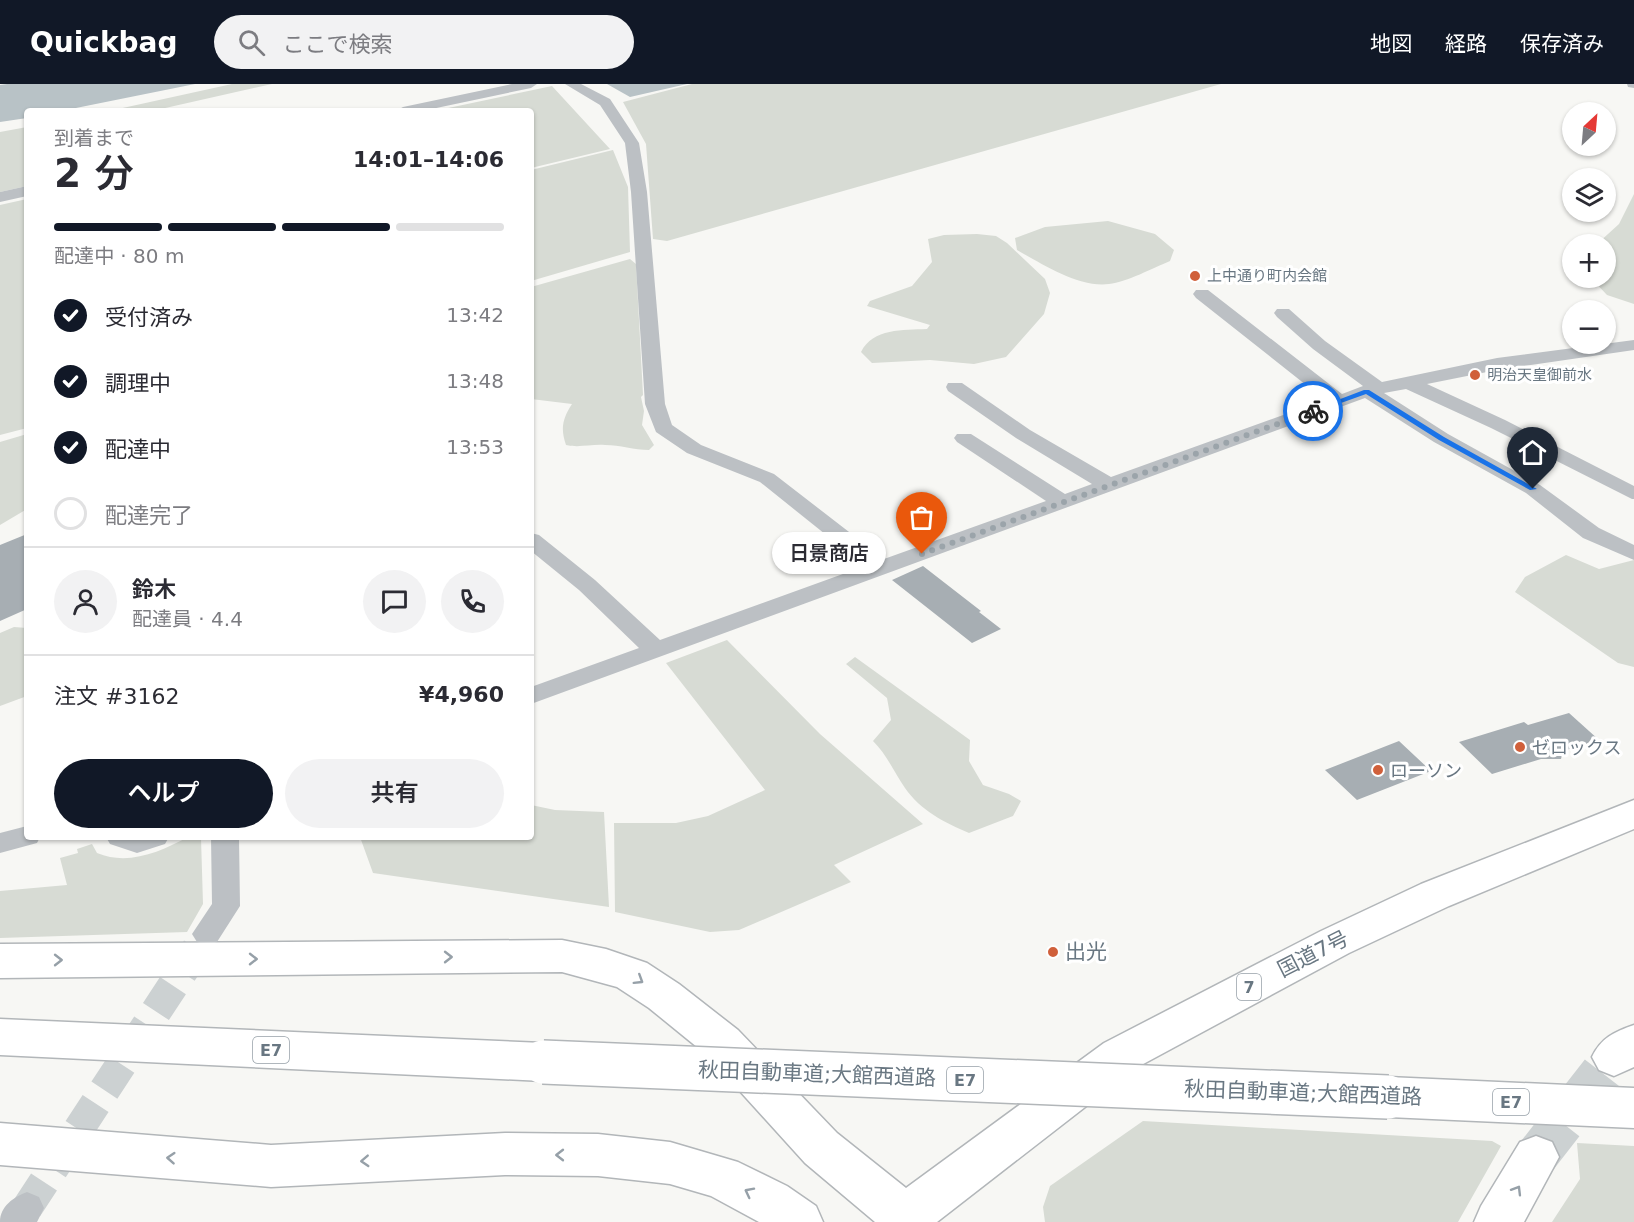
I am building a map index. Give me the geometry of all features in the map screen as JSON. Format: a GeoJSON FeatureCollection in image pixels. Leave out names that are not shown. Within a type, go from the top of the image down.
{"type":"FeatureCollection","features":[{"type":"Feature","properties":{"kind":"highway","name":"国道7号"},"geometry":{"type":"LineString","coordinates":[[905,1220],[1119,1056],[1335,942],[1435,895],[1634,814]]}},
{"type":"Feature","properties":{"kind":"highway"},"geometry":{"type":"LineString","coordinates":[[0,961],[562,956],[606,966],[632,975],[656,990],[723,1043],[821,1148],[905,1220]]}},
{"type":"Feature","properties":{"kind":"highway","name":"秋田自動車道;大館西道路"},"geometry":{"type":"LineString","coordinates":[[0,1037],[1634,1108]]}},
{"type":"Feature","properties":{"kind":"highway"},"geometry":{"type":"LineString","coordinates":[[0,1144],[271,1166],[505,1154],[598,1155],[670,1163],[721,1178],[770,1202],[799,1222]]}},
{"type":"Feature","properties":{"kind":"highway"},"geometry":{"type":"LineString","coordinates":[[1497,1222],[1536,1157]]}},
{"type":"Feature","properties":{"kind":"street"},"geometry":{"type":"LineString","coordinates":[[417,108],[531,84]]}},
{"type":"Feature","properties":{"kind":"street"},"geometry":{"type":"LineString","coordinates":[[572,84],[604,102],[632,143],[639,192],[655,404],[663,428],[694,450],[767,478],[882,568]]}},
{"type":"Feature","properties":{"kind":"street"},"geometry":{"type":"LineString","coordinates":[[0,197],[24,192]]}},
{"type":"Feature","properties":{"kind":"street"},"geometry":{"type":"LineString","coordinates":[[1202,294],[1339,401]]}},
{"type":"Feature","properties":{"kind":"street"},"geometry":{"type":"LineString","coordinates":[[1283,313],[1372,390],[1441,438],[1533,489],[1591,533],[1634,553]]}},
{"type":"Feature","properties":{"kind":"street"},"geometry":{"type":"LineString","coordinates":[[534,695],[1372,390],[1497,364],[1634,345]]}},
{"type":"Feature","properties":{"kind":"street"},"geometry":{"type":"LineString","coordinates":[[1407,382],[1498,424],[1632,493]]}},
{"type":"Feature","properties":{"kind":"street"},"geometry":{"type":"LineString","coordinates":[[955,387],[1023,434],[1109,485]]}},
{"type":"Feature","properties":{"kind":"street"},"geometry":{"type":"LineString","coordinates":[[964,438],[1063,502]]}},
{"type":"Feature","properties":{"kind":"street"},"geometry":{"type":"LineString","coordinates":[[534,542],[587,585],[657,651]]}},
{"type":"Feature","properties":{"kind":"street"},"geometry":{"type":"LineString","coordinates":[[0,843],[24,837]]}},
{"type":"Feature","properties":{"kind":"street"},"geometry":{"type":"LineString","coordinates":[[128,840],[137,843],[146,840]]}},
{"type":"Feature","properties":{"kind":"street"},"geometry":{"type":"LineString","coordinates":[[207,934],[226,906],[225,840]]}},
{"type":"Feature","properties":{"kind":"shaded area"},"geometry":{"type":"Polygon","coordinates":[[[195,84],[76,108],[24,108],[24,118],[0,122],[0,85],[195,84]]]}},
{"type":"Feature","properties":{"kind":"shaded area"},"geometry":{"type":"Polygon","coordinates":[[[232,84],[272,84],[165,108],[123,108],[232,84]]]}},
{"type":"Feature","properties":{"kind":"shaded area"},"geometry":{"type":"Polygon","coordinates":[[[607,84],[687,84],[630,97],[607,84]]]}},
{"type":"Feature","properties":{"kind":"shaded area"},"geometry":{"type":"Polygon","coordinates":[[[692,84],[1221,84],[667,241],[653,239],[646,144],[623,102],[692,84]]]}},
{"type":"Feature","properties":{"kind":"shaded area"},"geometry":{"type":"Polygon","coordinates":[[[552,86],[610,149],[534,167],[534,108],[448,108],[552,86]]]}},
{"type":"Feature","properties":{"kind":"shaded area"},"geometry":{"type":"Polygon","coordinates":[[[24,128],[24,187],[0,192],[0,132],[24,128]]]}},
{"type":"Feature","properties":{"kind":"shaded area"},"geometry":{"type":"Polygon","coordinates":[[[613,150],[628,187],[630,252],[534,280],[534,169],[613,150]]]}},
{"type":"Feature","properties":{"kind":"shaded area"},"geometry":{"type":"Polygon","coordinates":[[[1634,194],[1634,304],[1607,295],[1600,288],[1616,288],[1616,234],[1608,234],[1619,224],[1634,194]]]}},
{"type":"Feature","properties":{"kind":"shaded area"},"geometry":{"type":"Polygon","coordinates":[[[24,200],[24,429],[0,435],[0,205],[24,200]]]}},
{"type":"Feature","properties":{"kind":"shaded area"},"geometry":{"type":"Polygon","coordinates":[[[1108,221],[1155,234],[1174,250],[1170,261],[1124,281],[1097,284],[1061,274],[1017,250],[1015,238],[1045,227],[1108,221]]]}},
{"type":"Feature","properties":{"kind":"shaded area"},"geometry":{"type":"Polygon","coordinates":[[[944,235],[996,236],[1007,243],[1045,279],[1050,293],[1044,314],[1006,357],[974,364],[930,360],[872,363],[861,352],[873,338],[890,332],[927,329],[930,325],[867,306],[870,301],[912,286],[932,262],[928,239],[944,235]]]}},
{"type":"Feature","properties":{"kind":"shaded area"},"geometry":{"type":"Polygon","coordinates":[[[630,259],[636,264],[643,395],[641,397],[644,411],[642,425],[654,445],[649,450],[611,445],[566,445],[563,423],[572,404],[534,399],[534,286],[630,259]]]}},
{"type":"Feature","properties":{"kind":"shaded area"},"geometry":{"type":"Polygon","coordinates":[[[24,435],[24,511],[0,525],[0,442],[24,435]]]}},
{"type":"Feature","properties":{"kind":"shaded area"},"geometry":{"type":"Polygon","coordinates":[[[1566,555],[1599,569],[1634,560],[1634,667],[1618,663],[1515,592],[1525,577],[1566,555]]]}},
{"type":"Feature","properties":{"kind":"shaded area"},"geometry":{"type":"Polygon","coordinates":[[[14,627],[24,628],[24,697],[0,706],[0,633],[14,627]]]}},
{"type":"Feature","properties":{"kind":"shaded area"},"geometry":{"type":"Polygon","coordinates":[[[727,640],[820,734],[923,824],[834,865],[851,882],[739,930],[710,932],[615,912],[614,823],[676,823],[708,816],[765,790],[666,663],[727,640]]]}},
{"type":"Feature","properties":{"kind":"shaded area"},"geometry":{"type":"Polygon","coordinates":[[[855,657],[970,740],[969,761],[983,785],[1021,801],[1013,816],[969,833],[942,820],[911,796],[873,741],[891,720],[887,698],[846,664],[855,657]]]}},
{"type":"Feature","properties":{"kind":"shaded area"},"geometry":{"type":"Polygon","coordinates":[[[534,806],[555,810],[604,812],[609,907],[373,873],[361,840],[534,840],[534,806]]]}},
{"type":"Feature","properties":{"kind":"shaded area"},"geometry":{"type":"Polygon","coordinates":[[[182,840],[201,840],[203,904],[187,932],[0,938],[0,891],[67,885],[60,858],[78,853],[77,849],[92,844],[97,853],[120,858],[132,858],[166,848],[182,840]]]}},
{"type":"Feature","properties":{"kind":"shaded area"},"geometry":{"type":"Polygon","coordinates":[[[1143,1121],[1492,1141],[1501,1146],[1458,1222],[1045,1222],[1043,1207],[1050,1186],[1143,1121]]]}},
{"type":"Feature","properties":{"kind":"shaded area"},"geometry":{"type":"Polygon","coordinates":[[[1577,1143],[1634,1146],[1634,1222],[1552,1222],[1580,1179],[1577,1143]]]}},
{"type":"Feature","properties":{"kind":"building"},"geometry":{"type":"Polygon","coordinates":[[[24,535],[24,610],[0,621],[0,545],[24,535]]]}},
{"type":"Feature","properties":{"kind":"building"},"geometry":{"type":"Polygon","coordinates":[[[923,566],[1001,629],[972,643],[892,580],[923,566]]]}},
{"type":"Feature","properties":{"kind":"building","name":"ゼロックス"},"geometry":{"type":"Polygon","coordinates":[[[1569,713],[1599,740],[1563,751],[1561,759],[1541,759],[1492,774],[1459,742],[1524,722],[1528,725],[1569,713]]]}},
{"type":"Feature","properties":{"kind":"building","name":"ローソン"},"geometry":{"type":"Polygon","coordinates":[[[1399,741],[1431,771],[1357,800],[1325,770],[1399,741]]]}},
{"type":"Feature","properties":{"kind":"tunnel"},"geometry":{"type":"LineString","coordinates":[[27,1208],[197,949]]}},
{"type":"Feature","properties":{"kind":"tunnel"},"geometry":{"type":"LineString","coordinates":[[1536,1157],[1614,1057]]}},
{"type":"Feature","properties":{"kind":"way so far"},"geometry":{"type":"LineString","coordinates":[[922,554],[1313,411]]}},
{"type":"Feature","properties":{"kind":"place","name":"上中通り町内会館"},"geometry":{"type":"Point","coordinates":[1195,276]}},
{"type":"Feature","properties":{"kind":"place","name":"明治天皇御前水"},"geometry":{"type":"Point","coordinates":[1475,375]}},
{"type":"Feature","properties":{"kind":"place","name":"日景商店"},"geometry":{"type":"Point","coordinates":[922,554]}},
{"type":"Feature","properties":{"kind":"place","name":"ゼロックス"},"geometry":{"type":"Point","coordinates":[1520,747]}},
{"type":"Feature","properties":{"kind":"place","name":"ローソン"},"geometry":{"type":"Point","coordinates":[1378,770]}},
{"type":"Feature","properties":{"kind":"place","name":"出光"},"geometry":{"type":"Point","coordinates":[1053,952]}},
{"type":"Feature","properties":{"kind":"route"},"geometry":{"type":"LineString","coordinates":[[1313,411],[1367,391],[1441,438],[1533,489]]}}]}
